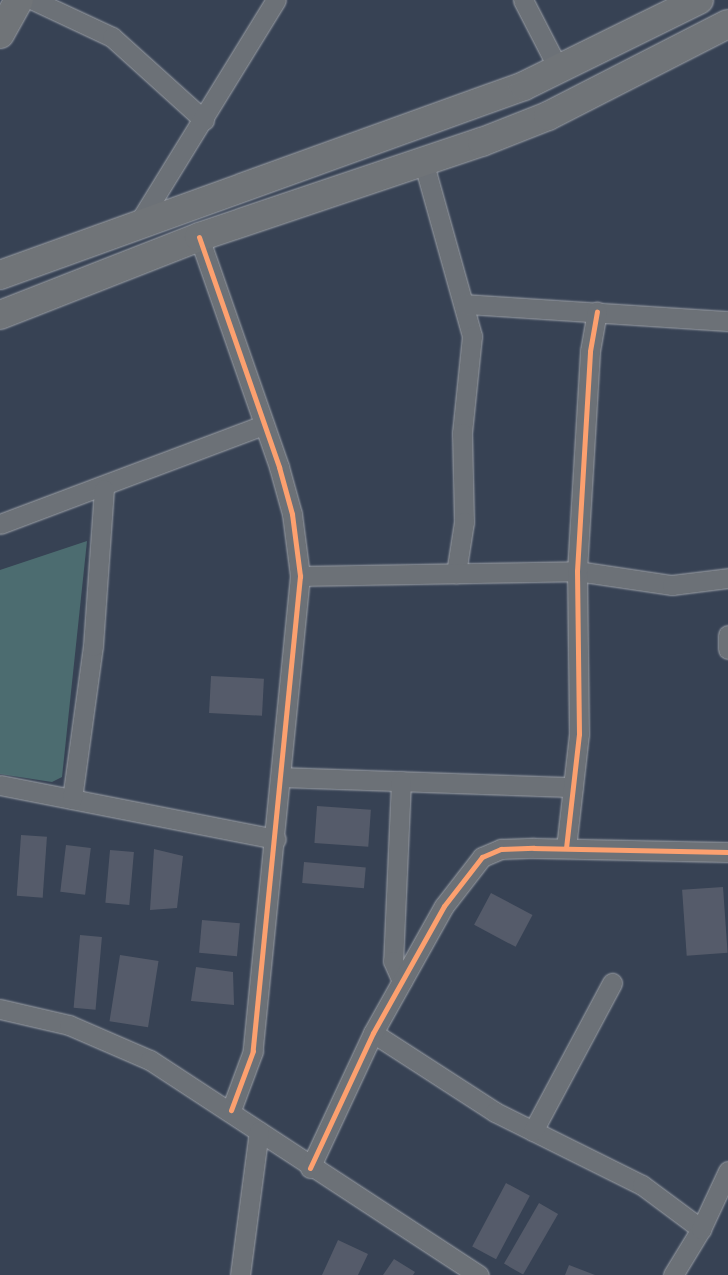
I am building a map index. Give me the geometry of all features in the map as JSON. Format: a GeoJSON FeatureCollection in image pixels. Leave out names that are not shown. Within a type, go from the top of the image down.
{"type":"FeatureCollection","features":[{"type":"Feature","properties":{"kind":"main road"},"geometry":{"type":"LineString","coordinates":[[0,34],[19,0]]}},
{"type":"Feature","properties":{"kind":"main road"},"geometry":{"type":"LineString","coordinates":[[0,275],[559,70],[699,0]]}},
{"type":"Feature","properties":{"kind":"main road"},"geometry":{"type":"LineString","coordinates":[[0,315],[199,237],[424,164],[548,116],[728,24]]}},
{"type":"Feature","properties":{"kind":"street"},"geometry":{"type":"LineString","coordinates":[[33,0],[112,37],[204,120]]}},
{"type":"Feature","properties":{"kind":"street"},"geometry":{"type":"LineString","coordinates":[[138,224],[204,120],[276,0]]}},
{"type":"Feature","properties":{"kind":"street"},"geometry":{"type":"LineString","coordinates":[[523,0],[559,70]]}},
{"type":"Feature","properties":{"kind":"street"},"geometry":{"type":"LineString","coordinates":[[424,164],[465,304],[472,336],[462,433],[464,522],[456,573]]}},
{"type":"Feature","properties":{"kind":"street"},"geometry":{"type":"LineString","coordinates":[[199,237],[264,425],[292,514],[300,576],[276,839],[253,1051],[231,1110]]}},
{"type":"Feature","properties":{"kind":"street"},"geometry":{"type":"LineString","coordinates":[[465,304],[728,321]]}},
{"type":"Feature","properties":{"kind":"street"},"geometry":{"type":"LineString","coordinates":[[566,848],[578,734],[577,571],[590,351],[598,312]]}},
{"type":"Feature","properties":{"kind":"street"},"geometry":{"type":"LineString","coordinates":[[0,524],[104,489],[264,425]]}},
{"type":"Feature","properties":{"kind":"street"},"geometry":{"type":"LineString","coordinates":[[72,800],[93,646],[104,489]]}},
{"type":"Feature","properties":{"kind":"street"},"geometry":{"type":"LineString","coordinates":[[300,576],[577,571],[672,585],[728,578]]}},
{"type":"Feature","properties":{"kind":"street"},"geometry":{"type":"LineString","coordinates":[[728,634],[728,649]]}},
{"type":"Feature","properties":{"kind":"street"},"geometry":{"type":"LineString","coordinates":[[282,777],[573,787]]}},
{"type":"Feature","properties":{"kind":"street"},"geometry":{"type":"LineString","coordinates":[[401,781],[393,961],[402,981]]}},
{"type":"Feature","properties":{"kind":"street"},"geometry":{"type":"LineString","coordinates":[[0,786],[276,839]]}},
{"type":"Feature","properties":{"kind":"street"},"geometry":{"type":"LineString","coordinates":[[310,1168],[373,1032],[444,906],[482,857],[501,849],[566,848],[728,852]]}},
{"type":"Feature","properties":{"kind":"street"},"geometry":{"type":"LineString","coordinates":[[533,1131],[612,983]]}},
{"type":"Feature","properties":{"kind":"street"},"geometry":{"type":"LineString","coordinates":[[0,1009],[32,1013],[103,1038],[150,1060],[231,1110],[310,1168],[479,1275]]}},
{"type":"Feature","properties":{"kind":"street"},"geometry":{"type":"LineString","coordinates":[[373,1032],[495,1112],[642,1185],[701,1229]]}},
{"type":"Feature","properties":{"kind":"street"},"geometry":{"type":"LineString","coordinates":[[240,1275],[259,1131]]}},
{"type":"Feature","properties":{"kind":"street"},"geometry":{"type":"LineString","coordinates":[[673,1275],[724,1191],[728,1171]]}},
{"type":"Feature","properties":{"kind":"green space"},"geometry":{"type":"Polygon","coordinates":[[[87,541],[62,777],[52,782],[0,774],[0,570],[87,541]]]}},
{"type":"Feature","properties":{"kind":"building"},"geometry":{"type":"Polygon","coordinates":[[[211,676],[264,679],[262,716],[209,713],[211,676]]]}},
{"type":"Feature","properties":{"kind":"building"},"geometry":{"type":"Polygon","coordinates":[[[317,806],[371,810],[368,847],[314,843],[317,806]]]}},
{"type":"Feature","properties":{"kind":"building"},"geometry":{"type":"Polygon","coordinates":[[[21,835],[47,837],[43,898],[17,896],[21,835]]]}},
{"type":"Feature","properties":{"kind":"building"},"geometry":{"type":"Polygon","coordinates":[[[66,845],[91,848],[85,895],[60,892],[66,845]]]}},
{"type":"Feature","properties":{"kind":"building"},"geometry":{"type":"Polygon","coordinates":[[[154,849],[183,856],[177,908],[150,910],[154,849]]]}},
{"type":"Feature","properties":{"kind":"building"},"geometry":{"type":"Polygon","coordinates":[[[110,850],[134,852],[129,905],[105,903],[110,850]]]}},
{"type":"Feature","properties":{"kind":"building"},"geometry":{"type":"Polygon","coordinates":[[[304,862],[366,867],[364,888],[302,883],[304,862]]]}},
{"type":"Feature","properties":{"kind":"building"},"geometry":{"type":"Polygon","coordinates":[[[723,887],[728,953],[687,956],[682,890],[723,887]]]}},
{"type":"Feature","properties":{"kind":"building"},"geometry":{"type":"Polygon","coordinates":[[[491,893],[532,915],[516,947],[474,925],[491,893]]]}},
{"type":"Feature","properties":{"kind":"building"},"geometry":{"type":"Polygon","coordinates":[[[202,920],[240,923],[237,956],[199,953],[202,920]]]}},
{"type":"Feature","properties":{"kind":"building"},"geometry":{"type":"Polygon","coordinates":[[[80,935],[102,937],[96,1010],[74,1008],[80,935]]]}},
{"type":"Feature","properties":{"kind":"building"},"geometry":{"type":"Polygon","coordinates":[[[120,955],[159,961],[148,1027],[110,1021],[120,955]]]}},
{"type":"Feature","properties":{"kind":"building"},"geometry":{"type":"Polygon","coordinates":[[[196,967],[233,972],[234,1005],[191,1001],[196,967]]]}},
{"type":"Feature","properties":{"kind":"building"},"geometry":{"type":"Polygon","coordinates":[[[506,1183],[530,1196],[496,1259],[472,1247],[506,1183]]]}},
{"type":"Feature","properties":{"kind":"building"},"geometry":{"type":"Polygon","coordinates":[[[539,1203],[558,1214],[523,1275],[504,1264],[539,1203]]]}},
{"type":"Feature","properties":{"kind":"building"},"geometry":{"type":"Polygon","coordinates":[[[338,1240],[368,1254],[358,1275],[322,1275],[338,1240]]]}},
{"type":"Feature","properties":{"kind":"building"},"geometry":{"type":"Polygon","coordinates":[[[394,1259],[415,1272],[413,1275],[383,1275],[394,1259]]]}},
{"type":"Feature","properties":{"kind":"building"},"geometry":{"type":"Polygon","coordinates":[[[569,1265],[595,1275],[565,1275],[569,1265]]]}},
{"type":"Feature","properties":{"kind":"cycle path"},"geometry":{"type":"LineString","coordinates":[[199,237],[279,467],[292,514],[300,576],[253,1051],[231,1110]]}},
{"type":"Feature","properties":{"kind":"cycle path"},"geometry":{"type":"LineString","coordinates":[[566,848],[579,734],[577,571],[590,351],[597,312]]}},
{"type":"Feature","properties":{"kind":"cycle path"},"geometry":{"type":"LineString","coordinates":[[310,1168],[373,1033],[444,906],[482,857],[501,849],[534,848],[728,852]]}}]}
